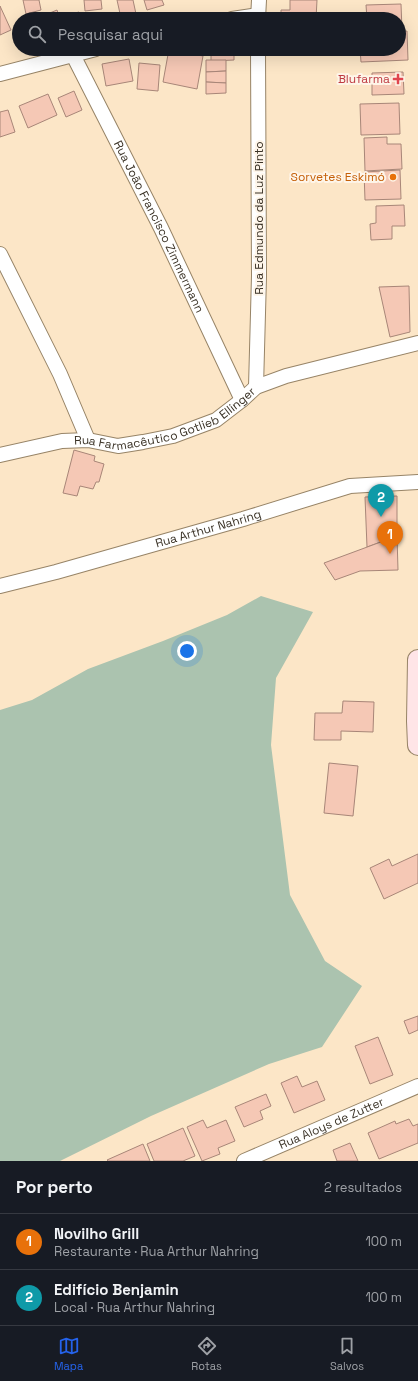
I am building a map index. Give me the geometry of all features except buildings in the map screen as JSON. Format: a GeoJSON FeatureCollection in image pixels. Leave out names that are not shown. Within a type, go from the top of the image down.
{"type":"FeatureCollection","features":[{"type":"Feature","properties":{"kind":"main road"},"geometry":{"type":"LineString","coordinates":[[418,660],[418,745]]}},
{"type":"Feature","properties":{"kind":"street"},"geometry":{"type":"LineString","coordinates":[[258,0],[258,12]]}},
{"type":"Feature","properties":{"kind":"street"},"geometry":{"type":"LineString","coordinates":[[0,74],[69,56]]}},
{"type":"Feature","properties":{"kind":"street","name":"Rua João Francisco Zimmermann"},"geometry":{"type":"LineString","coordinates":[[74,56],[161,228],[242,400]]}},
{"type":"Feature","properties":{"kind":"street","name":"Rua Edmundo da Luz Pinto"},"geometry":{"type":"LineString","coordinates":[[256,387],[259,276],[258,56]]}},
{"type":"Feature","properties":{"kind":"street"},"geometry":{"type":"LineString","coordinates":[[1,259],[60,374],[88,440]]}},
{"type":"Feature","properties":{"kind":"street","name":"Rua Farmacêutico Gotlieb Ellinger"},"geometry":{"type":"LineString","coordinates":[[0,455],[62,441],[88,440],[118,446],[173,436],[216,420],[256,387],[286,376],[418,343]]}},
{"type":"Feature","properties":{"kind":"street","name":"Rua Arthur Nahring"},"geometry":{"type":"LineString","coordinates":[[0,586],[56,572],[350,486],[418,482]]}},
{"type":"Feature","properties":{"kind":"street","name":"Rua Aloys de Zutter"},"geometry":{"type":"LineString","coordinates":[[244,1161],[418,1086]]}},
{"type":"Feature","properties":{"kind":"green space"},"geometry":{"type":"Polygon","coordinates":[[[261,596],[313,612],[276,678],[271,745],[290,895],[325,961],[362,986],[322,1047],[269,1064],[151,1116],[60,1161],[0,1161],[0,710],[32,700],[88,669],[227,615],[261,596]]]}},
{"type":"Feature","properties":{"kind":"place","name":"Blufarma"},"geometry":{"type":"Point","coordinates":[398,79]}},
{"type":"Feature","properties":{"kind":"place","name":"Sorvetes Eskimó"},"geometry":{"type":"Point","coordinates":[393,177]}},
{"type":"Feature","properties":{"kind":"place","name":"Edifício Benjamin"},"geometry":{"type":"Point","coordinates":[381,517]}},
{"type":"Feature","properties":{"kind":"place","name":"Novilho Grill"},"geometry":{"type":"Point","coordinates":[390,554]}}]}
